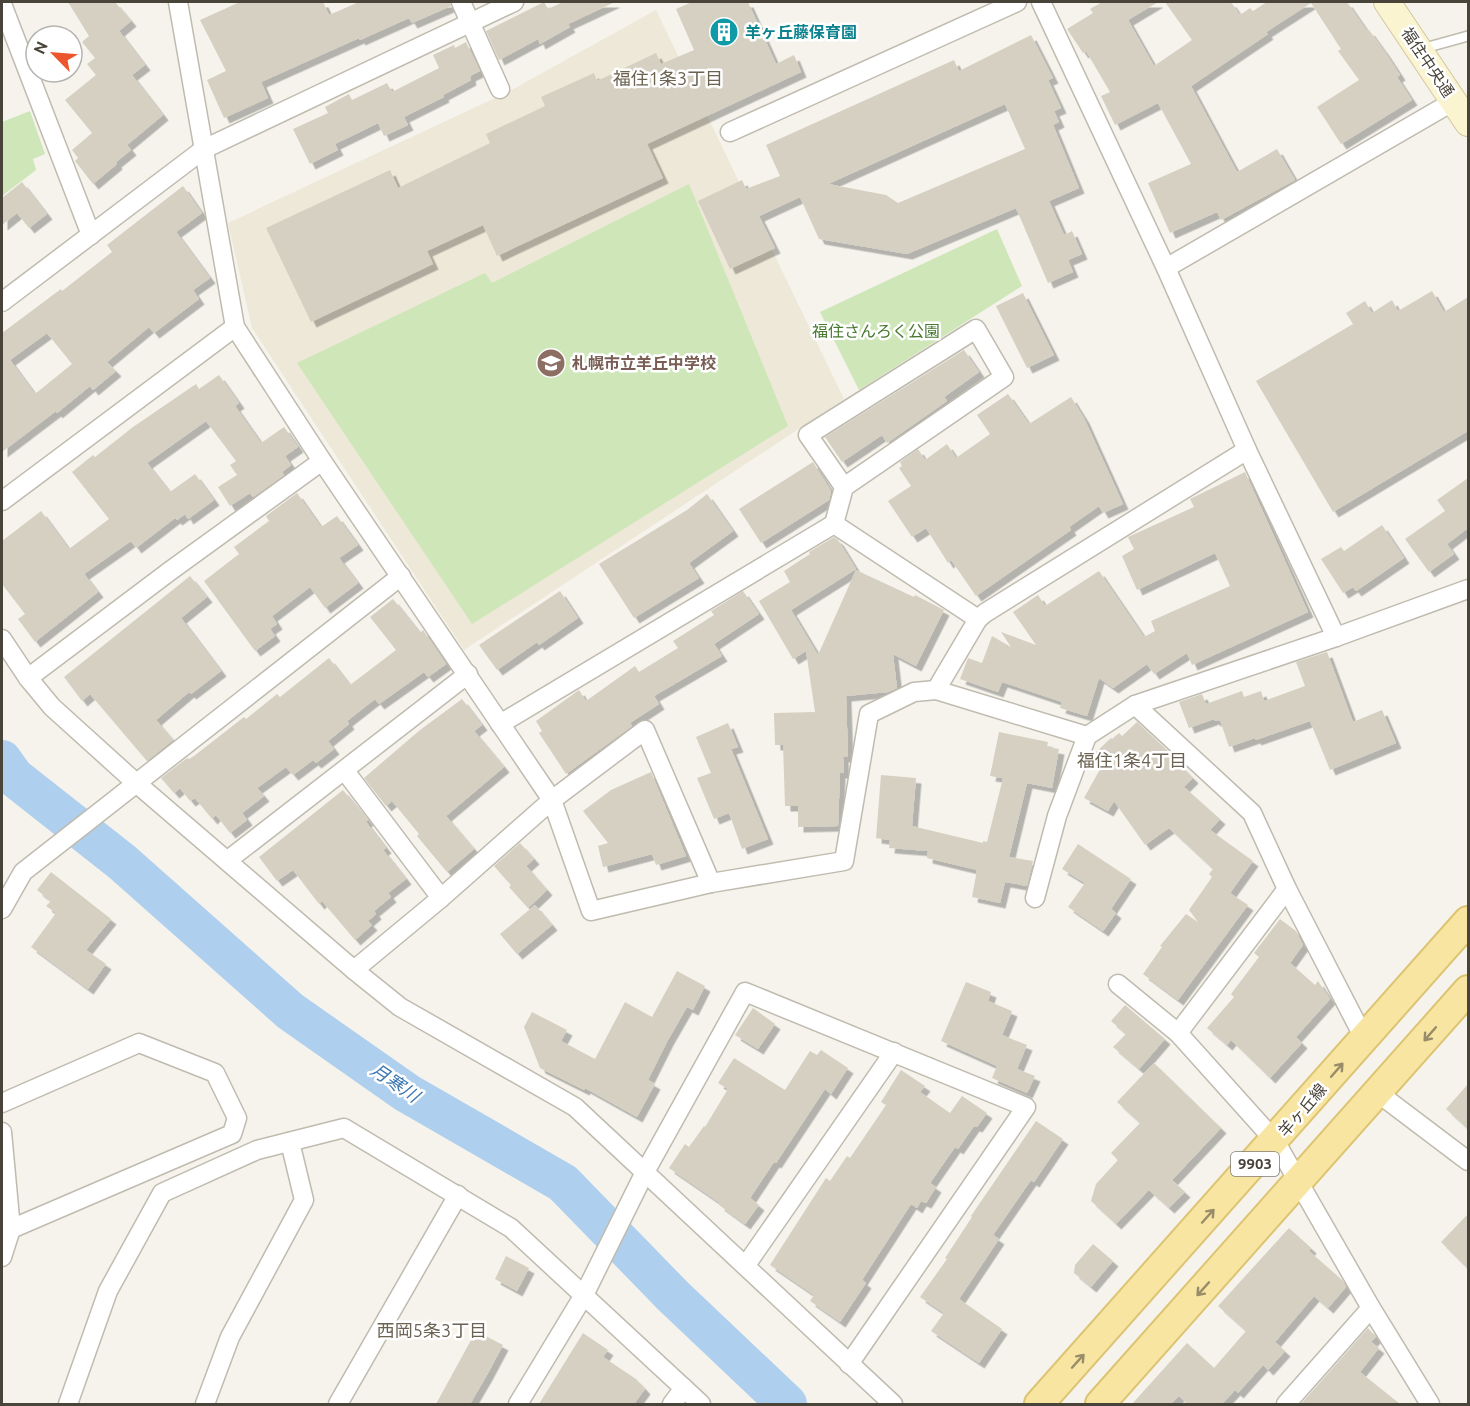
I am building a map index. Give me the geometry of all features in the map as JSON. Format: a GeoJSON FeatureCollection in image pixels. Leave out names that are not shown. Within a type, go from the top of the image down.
{"type":"FeatureCollection","features":[{"type":"Feature","properties":{"kind":"main road","name":"羊ヶ丘線"},"geometry":{"type":"LineString","coordinates":[[1039,1404],[1468,921]]}},
{"type":"Feature","properties":{"kind":"main road","name":"9903"},"geometry":{"type":"LineString","coordinates":[[1100,1404],[1468,990]]}},
{"type":"Feature","properties":{"kind":"street"},"geometry":{"type":"LineString","coordinates":[[180,2],[235,327],[322,461],[552,800],[591,911],[711,883],[844,861],[869,714],[914,692],[936,690],[1087,736]]}},
{"type":"Feature","properties":{"kind":"street"},"geometry":{"type":"LineString","coordinates":[[460,2],[500,89]]}},
{"type":"Feature","properties":{"kind":"street"},"geometry":{"type":"LineString","coordinates":[[2,302],[204,149],[514,2]]}},
{"type":"Feature","properties":{"kind":"street"},"geometry":{"type":"LineString","coordinates":[[730,132],[1017,2]]}},
{"type":"Feature","properties":{"kind":"street","name":"福住中央通"},"geometry":{"type":"LineString","coordinates":[[1387,2],[1464,115]]}},
{"type":"Feature","properties":{"kind":"street"},"geometry":{"type":"LineString","coordinates":[[2,4],[91,235]]}},
{"type":"Feature","properties":{"kind":"street"},"geometry":{"type":"LineString","coordinates":[[1047,4],[1247,450],[1336,637]]}},
{"type":"Feature","properties":{"kind":"street"},"geometry":{"type":"LineString","coordinates":[[1166,268],[1464,115]]}},
{"type":"Feature","properties":{"kind":"street"},"geometry":{"type":"LineString","coordinates":[[2,501],[235,327]]}},
{"type":"Feature","properties":{"kind":"street"},"geometry":{"type":"LineString","coordinates":[[500,724],[834,524],[844,487],[1004,377],[976,329],[808,435],[844,487]]}},
{"type":"Feature","properties":{"kind":"street"},"geometry":{"type":"LineString","coordinates":[[936,690],[978,619],[985,613],[1247,450]]}},
{"type":"Feature","properties":{"kind":"street"},"geometry":{"type":"LineString","coordinates":[[28,678],[322,461]]}},
{"type":"Feature","properties":{"kind":"street"},"geometry":{"type":"LineString","coordinates":[[834,524],[978,619]]}},
{"type":"Feature","properties":{"kind":"street"},"geometry":{"type":"LineString","coordinates":[[2,909],[23,872],[48,851],[401,576]]}},
{"type":"Feature","properties":{"kind":"street"},"geometry":{"type":"LineString","coordinates":[[1035,898],[1057,816],[1087,736],[1135,705],[1336,637],[1468,589]]}},
{"type":"Feature","properties":{"kind":"street"},"geometry":{"type":"LineString","coordinates":[[2,639],[28,678],[52,707],[135,782],[400,1007],[575,1107],[893,1404]]}},
{"type":"Feature","properties":{"kind":"street"},"geometry":{"type":"LineString","coordinates":[[228,860],[468,674]]}},
{"type":"Feature","properties":{"kind":"street"},"geometry":{"type":"LineString","coordinates":[[1135,705],[1252,813],[1287,889],[1364,1038]]}},
{"type":"Feature","properties":{"kind":"street"},"geometry":{"type":"LineString","coordinates":[[354,970],[441,898],[552,800],[645,730],[711,883]]}},
{"type":"Feature","properties":{"kind":"street"},"geometry":{"type":"LineString","coordinates":[[345,771],[441,898]]}},
{"type":"Feature","properties":{"kind":"street"},"geometry":{"type":"LineString","coordinates":[[1178,1033],[1287,889]]}},
{"type":"Feature","properties":{"kind":"street"},"geometry":{"type":"LineString","coordinates":[[1118,984],[1178,1033],[1275,1141],[1371,1308],[1430,1404]]}},
{"type":"Feature","properties":{"kind":"street"},"geometry":{"type":"LineString","coordinates":[[518,1404],[588,1287],[645,1172],[745,992],[1026,1107],[849,1364]]}},
{"type":"Feature","properties":{"kind":"street"},"geometry":{"type":"LineString","coordinates":[[2,1103],[139,1043],[215,1073],[237,1118],[232,1134],[11,1229]]}},
{"type":"Feature","properties":{"kind":"street"},"geometry":{"type":"LineString","coordinates":[[746,1266],[894,1052]]}},
{"type":"Feature","properties":{"kind":"street"},"geometry":{"type":"LineString","coordinates":[[1378,1093],[1468,1161]]}},
{"type":"Feature","properties":{"kind":"street"},"geometry":{"type":"LineString","coordinates":[[68,1404],[108,1291],[162,1193],[257,1150],[344,1128],[511,1228],[588,1287],[701,1404]]}},
{"type":"Feature","properties":{"kind":"street"},"geometry":{"type":"LineString","coordinates":[[2,1132],[11,1229],[2,1257]]}},
{"type":"Feature","properties":{"kind":"street"},"geometry":{"type":"LineString","coordinates":[[205,1404],[230,1337],[304,1200],[290,1142]]}},
{"type":"Feature","properties":{"kind":"street"},"geometry":{"type":"LineString","coordinates":[[338,1404],[458,1195]]}},
{"type":"Feature","properties":{"kind":"street"},"geometry":{"type":"LineString","coordinates":[[1286,1404],[1371,1308]]}},
{"type":"Feature","properties":{"kind":"street"},"geometry":{"type":"LineString","coordinates":[[672,1404],[684,1388]]}},
{"type":"Feature","properties":{"kind":"lane"},"geometry":{"type":"LineString","coordinates":[[1418,50],[1468,36]]}},
{"type":"Feature","properties":{"kind":"shaded area","name":"札幌市立羊丘中学校"},"geometry":{"type":"Polygon","coordinates":[[[656,10],[844,399],[464,650],[252,328],[228,223],[508,92],[656,10]]]}},
{"type":"Feature","properties":{"kind":"green space"},"geometry":{"type":"Polygon","coordinates":[[[30,111],[45,154],[33,159],[36,170],[2,196],[2,122],[30,111]]]}},
{"type":"Feature","properties":{"kind":"green space"},"geometry":{"type":"Polygon","coordinates":[[[689,184],[788,426],[472,624],[297,363],[485,273],[492,283],[689,184]]]}},
{"type":"Feature","properties":{"kind":"green space","name":"福住さんろく公園"},"geometry":{"type":"Polygon","coordinates":[[[997,229],[1022,286],[859,390],[820,312],[997,229]]]}},
{"type":"Feature","properties":{"kind":"building"},"geometry":{"type":"Polygon","coordinates":[[[68,2],[115,2],[131,21],[119,31],[145,65],[132,75],[163,115],[127,145],[131,150],[93,184],[75,161],[78,158],[72,150],[92,133],[65,100],[96,75],[87,64],[95,58],[84,44],[84,40],[89,36],[84,24],[82,24],[68,2]]]}},
{"type":"Feature","properties":{"kind":"building"},"geometry":{"type":"Polygon","coordinates":[[[240,2],[323,2],[329,15],[359,2],[450,2],[451,6],[412,23],[409,18],[360,40],[359,38],[261,82],[268,98],[224,118],[207,80],[226,71],[200,20],[240,2]]]}},
{"type":"Feature","properties":{"kind":"building"},"geometry":{"type":"Polygon","coordinates":[[[544,2],[548,9],[563,2],[615,2],[568,24],[570,27],[540,44],[538,39],[499,60],[486,31],[544,2]]]}},
{"type":"Feature","properties":{"kind":"building"},"geometry":{"type":"Polygon","coordinates":[[[692,2],[748,2],[776,64],[794,55],[801,72],[647,144],[663,178],[497,256],[483,225],[427,251],[433,264],[311,322],[266,228],[390,170],[398,188],[490,143],[486,134],[545,106],[541,97],[594,73],[597,81],[656,53],[661,64],[694,50],[676,9],[692,2]]]}},
{"type":"Feature","properties":{"kind":"building"},"geometry":{"type":"Polygon","coordinates":[[[1102,2],[1158,2],[1128,20],[1154,66],[1192,40],[1165,2],[1231,2],[1240,15],[1250,8],[1253,11],[1267,2],[1347,2],[1385,52],[1412,100],[1341,144],[1317,107],[1359,80],[1338,51],[1341,49],[1311,3],[1191,86],[1237,172],[1277,149],[1295,180],[1221,220],[1217,212],[1170,233],[1148,183],[1191,164],[1158,103],[1115,125],[1101,96],[1110,92],[1086,51],[1083,53],[1067,29],[1093,13],[1090,9],[1102,2]]]}},
{"type":"Feature","properties":{"kind":"building"},"geometry":{"type":"Polygon","coordinates":[[[1031,35],[1053,78],[1048,80],[1061,108],[1054,111],[1059,122],[1053,125],[1079,188],[1049,201],[1064,235],[1072,231],[1082,254],[1068,260],[1073,272],[1048,283],[1016,208],[907,254],[819,239],[800,197],[759,216],[775,248],[730,269],[698,201],[742,180],[746,189],[780,176],[766,145],[954,60],[959,71],[1031,35]],[[1005,104],[828,184],[886,195],[898,203],[1025,149],[1005,104]]]}},
{"type":"Feature","properties":{"kind":"building"},"geometry":{"type":"Polygon","coordinates":[[[466,42],[480,71],[470,76],[471,80],[443,95],[444,97],[404,117],[408,125],[384,136],[378,123],[335,144],[338,150],[310,164],[293,129],[328,113],[325,107],[349,94],[352,100],[387,83],[392,92],[439,68],[433,55],[466,42]]]}},
{"type":"Feature","properties":{"kind":"building"},"geometry":{"type":"Polygon","coordinates":[[[22,182],[47,214],[29,228],[17,213],[2,225],[2,198],[22,182]]]}},
{"type":"Feature","properties":{"kind":"building"},"geometry":{"type":"Polygon","coordinates":[[[183,186],[202,213],[176,232],[210,278],[193,290],[199,299],[154,333],[149,327],[107,362],[116,371],[93,390],[90,386],[57,413],[56,411],[2,452],[2,333],[112,252],[107,245],[183,186]],[[47,333],[10,360],[35,394],[72,364],[47,333]]]}},
{"type":"Feature","properties":{"kind":"building"},"geometry":{"type":"Polygon","coordinates":[[[1432,291],[1444,312],[1468,297],[1468,431],[1333,512],[1256,381],[1353,324],[1346,313],[1365,301],[1372,313],[1392,300],[1398,311],[1432,291]]]}},
{"type":"Feature","properties":{"kind":"building"},"geometry":{"type":"Polygon","coordinates":[[[1023,293],[1054,355],[1027,368],[996,306],[1023,293]]]}},
{"type":"Feature","properties":{"kind":"building"},"geometry":{"type":"Polygon","coordinates":[[[964,350],[979,372],[944,397],[947,401],[887,443],[882,435],[842,462],[825,437],[964,350]]]}},
{"type":"Feature","properties":{"kind":"building"},"geometry":{"type":"Polygon","coordinates":[[[219,375],[239,403],[235,406],[261,443],[284,427],[298,447],[285,456],[291,465],[282,472],[284,475],[253,497],[250,493],[230,506],[218,487],[237,475],[230,465],[236,461],[206,421],[147,463],[170,492],[195,474],[214,500],[188,519],[185,514],[177,520],[175,518],[136,548],[131,541],[84,574],[98,592],[35,642],[18,619],[25,614],[2,584],[2,541],[41,511],[69,549],[109,519],[72,472],[196,384],[199,389],[219,375]]]}},
{"type":"Feature","properties":{"kind":"building"},"geometry":{"type":"Polygon","coordinates":[[[1008,394],[1029,424],[1071,397],[1084,418],[1123,504],[1103,513],[1099,506],[1069,527],[1071,530],[976,596],[951,560],[948,563],[926,528],[912,537],[888,501],[911,486],[899,468],[902,466],[900,462],[918,449],[925,460],[947,444],[956,458],[990,434],[977,415],[1008,394]]]}},
{"type":"Feature","properties":{"kind":"building"},"geometry":{"type":"Polygon","coordinates":[[[813,462],[831,491],[829,500],[761,543],[739,509],[813,462]]]}},
{"type":"Feature","properties":{"kind":"building"},"geometry":{"type":"Polygon","coordinates":[[[1245,472],[1308,612],[1192,665],[1187,653],[1154,674],[1147,664],[1113,688],[1099,678],[1087,716],[1060,708],[1062,702],[1002,682],[998,692],[960,679],[968,658],[982,663],[992,636],[1011,647],[1001,632],[1036,645],[1013,612],[1038,595],[1045,606],[1099,571],[1144,637],[1155,631],[1151,621],[1230,586],[1215,553],[1137,590],[1122,556],[1134,549],[1128,537],[1194,507],[1190,499],[1245,472]]]}},
{"type":"Feature","properties":{"kind":"building"},"geometry":{"type":"Polygon","coordinates":[[[1468,478],[1468,528],[1447,544],[1454,554],[1429,572],[1405,539],[1445,511],[1437,500],[1468,478]]]}},
{"type":"Feature","properties":{"kind":"building"},"geometry":{"type":"Polygon","coordinates":[[[297,493],[321,527],[337,516],[358,545],[339,558],[358,583],[325,608],[310,587],[272,616],[277,624],[270,629],[275,636],[255,651],[204,581],[239,554],[234,547],[269,521],[266,516],[297,493]]]}},
{"type":"Feature","properties":{"kind":"building"},"geometry":{"type":"Polygon","coordinates":[[[707,494],[733,531],[689,563],[699,578],[634,618],[599,564],[687,510],[707,494]]]}},
{"type":"Feature","properties":{"kind":"building"},"geometry":{"type":"Polygon","coordinates":[[[1382,525],[1404,558],[1356,591],[1353,587],[1343,593],[1321,559],[1341,547],[1344,551],[1382,525]]]}},
{"type":"Feature","properties":{"kind":"building"},"geometry":{"type":"Polygon","coordinates":[[[834,537],[856,569],[791,610],[818,655],[856,570],[944,610],[916,666],[893,654],[897,688],[888,692],[846,696],[848,757],[843,757],[844,773],[840,773],[838,826],[798,827],[798,806],[785,806],[783,745],[775,745],[774,713],[815,712],[806,651],[793,659],[759,601],[790,582],[784,571],[834,537]]]}},
{"type":"Feature","properties":{"kind":"building"},"geometry":{"type":"Polygon","coordinates":[[[190,576],[207,597],[181,618],[221,671],[191,694],[189,692],[156,720],[173,740],[147,761],[90,694],[82,701],[64,677],[190,576]]]}},
{"type":"Feature","properties":{"kind":"building"},"geometry":{"type":"Polygon","coordinates":[[[560,591],[578,618],[539,645],[537,642],[497,670],[479,645],[560,591]]]}},
{"type":"Feature","properties":{"kind":"building"},"geometry":{"type":"Polygon","coordinates":[[[743,591],[759,614],[714,644],[722,656],[654,696],[659,704],[630,723],[632,726],[566,774],[539,733],[542,731],[536,721],[579,690],[586,701],[635,666],[639,672],[678,648],[673,641],[714,615],[711,611],[743,591]]]}},
{"type":"Feature","properties":{"kind":"building"},"geometry":{"type":"Polygon","coordinates":[[[393,599],[420,633],[423,630],[446,664],[428,677],[424,672],[379,704],[375,699],[347,721],[349,724],[328,741],[334,749],[316,763],[313,760],[293,775],[286,767],[257,788],[264,796],[242,813],[247,820],[230,833],[216,815],[212,819],[195,798],[190,801],[180,788],[174,793],[161,778],[187,758],[194,756],[244,717],[246,719],[277,694],[280,697],[329,658],[350,685],[396,650],[370,617],[393,599]]]}},
{"type":"Feature","properties":{"kind":"building"},"geometry":{"type":"Polygon","coordinates":[[[1327,652],[1353,722],[1382,710],[1396,743],[1330,770],[1310,721],[1229,747],[1220,720],[1215,721],[1214,719],[1189,728],[1179,702],[1202,694],[1206,704],[1242,691],[1244,697],[1261,691],[1264,701],[1305,686],[1296,662],[1327,652]]]}},
{"type":"Feature","properties":{"kind":"building"},"geometry":{"type":"Polygon","coordinates":[[[462,699],[482,725],[474,731],[504,767],[446,816],[474,849],[447,872],[392,801],[386,806],[364,778],[420,730],[462,699]]]}},
{"type":"Feature","properties":{"kind":"building"},"geometry":{"type":"Polygon","coordinates":[[[1137,722],[1193,778],[1184,787],[1220,819],[1210,830],[1253,861],[1230,893],[1248,905],[1178,1000],[1143,974],[1162,947],[1160,946],[1186,914],[1198,922],[1189,910],[1212,877],[1209,874],[1213,869],[1169,828],[1145,845],[1114,801],[1108,811],[1084,798],[1104,762],[1095,753],[1111,738],[1119,733],[1122,736],[1137,722]]]}},
{"type":"Feature","properties":{"kind":"building"},"geometry":{"type":"Polygon","coordinates":[[[728,723],[738,747],[731,749],[768,839],[742,849],[729,813],[714,819],[697,778],[711,773],[696,737],[728,723]]]}},
{"type":"Feature","properties":{"kind":"building"},"geometry":{"type":"Polygon","coordinates":[[[999,732],[1048,742],[1047,747],[1059,749],[1052,788],[1027,783],[1009,857],[1033,861],[1027,886],[1005,882],[1000,903],[972,897],[977,870],[927,858],[928,851],[889,848],[890,840],[876,838],[881,775],[916,778],[912,826],[983,843],[983,841],[987,842],[1003,778],[990,776],[999,732]]]}},
{"type":"Feature","properties":{"kind":"building"},"geometry":{"type":"Polygon","coordinates":[[[651,772],[686,856],[656,865],[652,854],[603,867],[598,846],[608,843],[583,811],[611,790],[651,772]]]}},
{"type":"Feature","properties":{"kind":"building"},"geometry":{"type":"Polygon","coordinates":[[[343,790],[368,820],[366,822],[386,848],[383,850],[406,879],[388,893],[391,897],[374,911],[376,914],[368,921],[372,925],[355,940],[322,901],[319,904],[293,870],[277,881],[259,857],[343,790]]]}},
{"type":"Feature","properties":{"kind":"building"},"geometry":{"type":"Polygon","coordinates":[[[520,843],[534,859],[526,866],[547,890],[528,908],[494,866],[520,843]]]}},
{"type":"Feature","properties":{"kind":"building"},"geometry":{"type":"Polygon","coordinates":[[[1078,844],[1131,879],[1111,909],[1116,913],[1103,931],[1068,907],[1085,883],[1062,869],[1078,844]]]}},
{"type":"Feature","properties":{"kind":"building"},"geometry":{"type":"Polygon","coordinates":[[[51,872],[111,919],[86,950],[106,964],[88,989],[31,947],[56,913],[46,906],[51,901],[37,890],[51,872]]]}},
{"type":"Feature","properties":{"kind":"building"},"geometry":{"type":"Polygon","coordinates":[[[535,905],[552,925],[517,954],[500,934],[535,905]]]}},
{"type":"Feature","properties":{"kind":"building"},"geometry":{"type":"Polygon","coordinates":[[[1280,919],[1296,931],[1303,945],[1290,963],[1315,985],[1318,981],[1330,999],[1296,1037],[1302,1043],[1270,1078],[1231,1040],[1227,1045],[1207,1028],[1234,997],[1231,994],[1259,957],[1254,953],[1280,919]]]}},
{"type":"Feature","properties":{"kind":"building"},"geometry":{"type":"Polygon","coordinates":[[[677,971],[705,986],[693,1010],[687,1007],[668,1040],[648,1080],[655,1084],[637,1117],[585,1088],[584,1090],[540,1068],[524,1027],[532,1012],[567,1030],[561,1041],[595,1059],[625,1002],[652,1017],[677,971]]]}},
{"type":"Feature","properties":{"kind":"building"},"geometry":{"type":"Polygon","coordinates":[[[966,982],[991,992],[988,1001],[1012,1011],[1002,1035],[1027,1045],[1017,1069],[1035,1076],[1027,1093],[992,1078],[997,1066],[941,1041],[966,982]]]}},
{"type":"Feature","properties":{"kind":"building"},"geometry":{"type":"Polygon","coordinates":[[[1125,1005],[1165,1039],[1139,1069],[1113,1047],[1126,1034],[1111,1021],[1125,1005]]]}},
{"type":"Feature","properties":{"kind":"building"},"geometry":{"type":"Polygon","coordinates":[[[753,1008],[775,1024],[758,1049],[735,1035],[753,1008]]]}},
{"type":"Feature","properties":{"kind":"building"},"geometry":{"type":"Polygon","coordinates":[[[821,1050],[848,1068],[831,1094],[825,1089],[750,1198],[759,1205],[745,1224],[719,1205],[720,1203],[669,1168],[685,1144],[689,1147],[705,1127],[728,1089],[718,1083],[734,1058],[785,1090],[810,1051],[817,1055],[821,1050]]]}},
{"type":"Feature","properties":{"kind":"building"},"geometry":{"type":"Polygon","coordinates":[[[1154,1063],[1221,1128],[1172,1180],[1185,1192],[1169,1208],[1149,1190],[1116,1224],[1091,1201],[1096,1184],[1118,1160],[1111,1153],[1140,1123],[1117,1102],[1154,1063]]]}},
{"type":"Feature","properties":{"kind":"building"},"geometry":{"type":"Polygon","coordinates":[[[901,1070],[925,1086],[920,1092],[950,1113],[962,1096],[987,1113],[977,1127],[974,1126],[958,1149],[955,1147],[930,1183],[936,1187],[926,1203],[921,1201],[917,1208],[911,1204],[862,1280],[866,1283],[840,1322],[810,1301],[814,1295],[770,1265],[826,1178],[830,1181],[847,1156],[850,1158],[886,1105],[881,1102],[901,1070]]]}},
{"type":"Feature","properties":{"kind":"building"},"geometry":{"type":"Polygon","coordinates":[[[1468,1084],[1468,1129],[1446,1109],[1468,1084]]]}},
{"type":"Feature","properties":{"kind":"building"},"geometry":{"type":"Polygon","coordinates":[[[1036,1121],[1063,1139],[1034,1182],[1031,1180],[993,1235],[999,1239],[959,1299],[1002,1329],[979,1363],[931,1331],[944,1313],[920,1297],[947,1259],[945,1258],[971,1216],[1036,1121]]]}},
{"type":"Feature","properties":{"kind":"building"},"geometry":{"type":"Polygon","coordinates":[[[1468,1214],[1468,1269],[1441,1242],[1468,1214]]]}},
{"type":"Feature","properties":{"kind":"building"},"geometry":{"type":"Polygon","coordinates":[[[1289,1228],[1311,1248],[1309,1251],[1342,1280],[1346,1287],[1328,1308],[1314,1296],[1275,1342],[1285,1351],[1268,1370],[1263,1365],[1238,1393],[1235,1390],[1222,1404],[1188,1404],[1179,1396],[1171,1404],[1132,1404],[1187,1343],[1214,1368],[1246,1331],[1218,1306],[1289,1228]]]}},
{"type":"Feature","properties":{"kind":"building"},"geometry":{"type":"Polygon","coordinates":[[[1093,1244],[1113,1261],[1091,1287],[1074,1273],[1075,1265],[1093,1244]]]}},
{"type":"Feature","properties":{"kind":"building"},"geometry":{"type":"Polygon","coordinates":[[[506,1256],[529,1268],[517,1291],[495,1279],[506,1256]]]}},
{"type":"Feature","properties":{"kind":"building"},"geometry":{"type":"Polygon","coordinates":[[[1368,1328],[1376,1337],[1371,1342],[1379,1348],[1360,1372],[1400,1404],[1301,1404],[1368,1328]]]}},
{"type":"Feature","properties":{"kind":"building"},"geometry":{"type":"Polygon","coordinates":[[[476,1331],[503,1345],[487,1375],[470,1404],[436,1404],[476,1331]]]}},
{"type":"Feature","properties":{"kind":"building"},"geometry":{"type":"Polygon","coordinates":[[[583,1333],[608,1350],[603,1357],[636,1379],[645,1389],[634,1404],[539,1404],[583,1333]]]}},
{"type":"Feature","properties":{"kind":"waterway","name":"月寒川"},"geometry":{"type":"LineString","coordinates":[[2,760],[14,777],[122,862],[290,1011],[407,1093],[563,1183],[673,1296],[787,1404]]}},
{"type":"Feature","properties":{"kind":"place","name":"羊ヶ丘藤保育園"},"geometry":{"type":"Point","coordinates":[724,32]}},
{"type":"Feature","properties":{"kind":"place","name":"札幌市立羊丘中学校"},"geometry":{"type":"Point","coordinates":[551,363]}},
{"type":"Feature","properties":{"kind":"district","name":"福住1条3丁目"},"geometry":{"type":"Point","coordinates":[668,79]}},
{"type":"Feature","properties":{"kind":"district","name":"福住1条4丁目"},"geometry":{"type":"Point","coordinates":[1132,761]}},
{"type":"Feature","properties":{"kind":"district","name":"西岡5条3丁目"},"geometry":{"type":"Point","coordinates":[432,1331]}}]}
